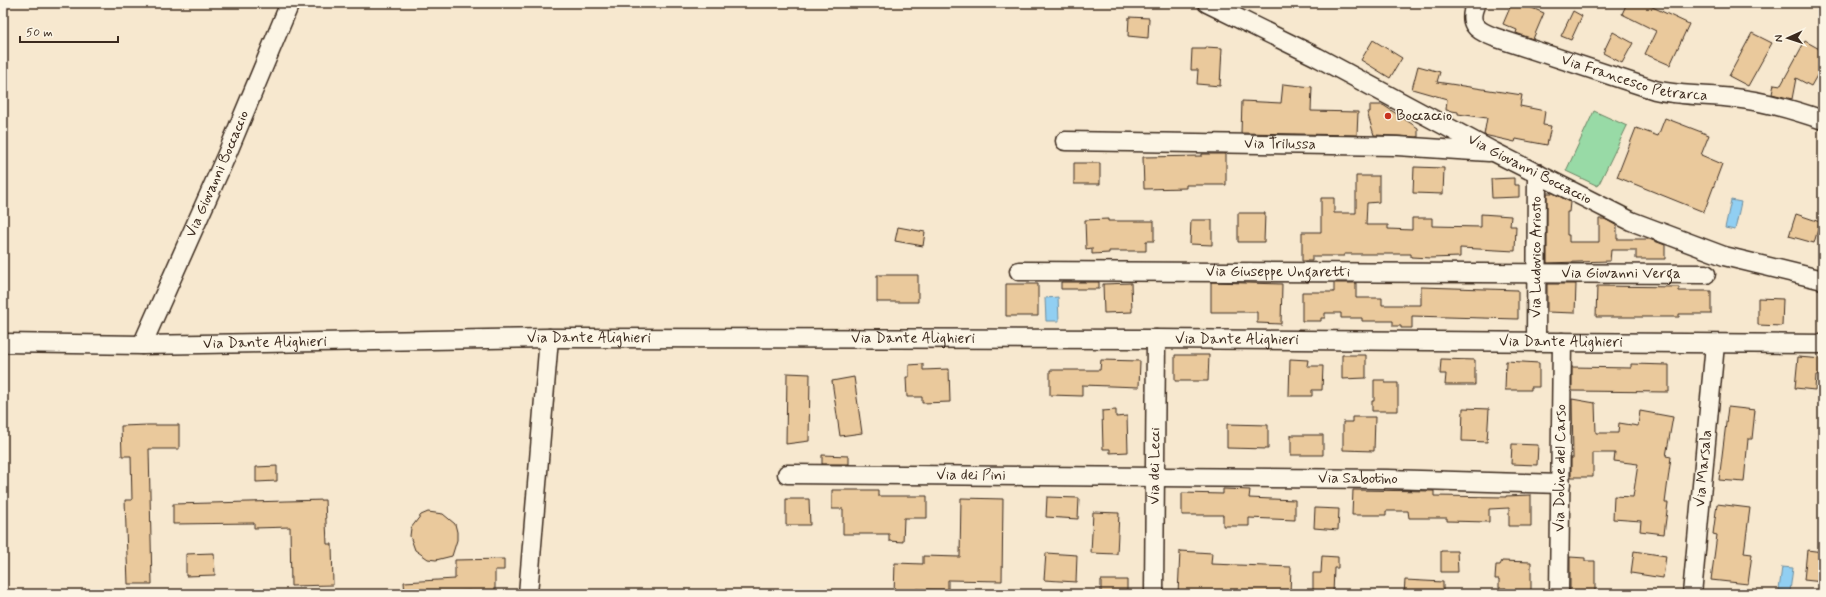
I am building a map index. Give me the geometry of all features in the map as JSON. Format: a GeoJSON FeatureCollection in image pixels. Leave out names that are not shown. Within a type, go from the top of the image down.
{"type":"FeatureCollection","features":[{"type":"Feature","properties":{"kind":"street","name":"Via Giovanni Boccaccio"},"geometry":{"type":"LineString","coordinates":[[142,345],[226,154],[290,3]]}},
{"type":"Feature","properties":{"kind":"street","name":"Via Giovanni Boccaccio"},"geometry":{"type":"LineString","coordinates":[[1207,3],[1366,82],[1494,152],[1625,218],[1670,237],[1724,256],[1823,280]]}},
{"type":"Feature","properties":{"kind":"street","name":"Via Francesco Petrarca"},"geometry":{"type":"LineString","coordinates":[[1476,3],[1472,16],[1474,25],[1480,31],[1494,37],[1655,90],[1683,95],[1735,98],[1764,103],[1823,120]]}},
{"type":"Feature","properties":{"kind":"street","name":"Via Trilussa"},"geometry":{"type":"LineString","coordinates":[[1065,140],[1397,146],[1494,152]]}},
{"type":"Feature","properties":{"kind":"street","name":"Via Ludovico Ariosto"},"geometry":{"type":"LineString","coordinates":[[1536,173],[1536,342]]}},
{"type":"Feature","properties":{"kind":"street","name":"Via Giuseppe Ungaretti"},"geometry":{"type":"LineString","coordinates":[[1019,271],[1537,274]]}},
{"type":"Feature","properties":{"kind":"street","name":"Via Giovanni Verga"},"geometry":{"type":"LineString","coordinates":[[1537,274],[1706,274]]}},
{"type":"Feature","properties":{"kind":"street","name":"Via Dante Alighieri"},"geometry":{"type":"LineString","coordinates":[[3,343],[142,345],[549,338],[1156,339],[1823,344]]}},
{"type":"Feature","properties":{"kind":"street"},"geometry":{"type":"LineString","coordinates":[[528,594],[549,338]]}},
{"type":"Feature","properties":{"kind":"street","name":"Via dei Lecci"},"geometry":{"type":"LineString","coordinates":[[1154,594],[1156,339]]}},
{"type":"Feature","properties":{"kind":"street","name":"Via Doline del Carso"},"geometry":{"type":"LineString","coordinates":[[1559,594],[1562,342]]}},
{"type":"Feature","properties":{"kind":"street","name":"Via Marsala"},"geometry":{"type":"LineString","coordinates":[[1692,594],[1715,344]]}},
{"type":"Feature","properties":{"kind":"street","name":"Via dei Pini"},"geometry":{"type":"LineString","coordinates":[[788,474],[1155,478]]}},
{"type":"Feature","properties":{"kind":"street","name":"Via Sabotino"},"geometry":{"type":"LineString","coordinates":[[1155,478],[1387,479],[1561,484]]}},
{"type":"Feature","properties":{"kind":"green space"},"geometry":{"type":"Polygon","coordinates":[[[1594,111],[1627,126],[1598,186],[1566,171],[1594,111]]]}},
{"type":"Feature","properties":{"kind":"water"},"geometry":{"type":"Polygon","coordinates":[[[1731,200],[1741,202],[1735,230],[1725,228],[1731,200]]]}},
{"type":"Feature","properties":{"kind":"water"},"geometry":{"type":"Polygon","coordinates":[[[1058,297],[1059,321],[1046,321],[1045,298],[1058,297]]]}},
{"type":"Feature","properties":{"kind":"water"},"geometry":{"type":"Polygon","coordinates":[[[1782,567],[1793,568],[1790,591],[1779,590],[1782,567]]]}},
{"type":"Feature","properties":{"kind":"building"},"geometry":{"type":"Polygon","coordinates":[[[1512,3],[1520,3],[1544,13],[1533,39],[1516,33],[1517,30],[1503,24],[1512,3]]]}},
{"type":"Feature","properties":{"kind":"building"},"geometry":{"type":"Polygon","coordinates":[[[1627,3],[1644,3],[1689,24],[1670,65],[1645,54],[1656,31],[1622,14],[1627,3]]]}},
{"type":"Feature","properties":{"kind":"building"},"geometry":{"type":"Polygon","coordinates":[[[1573,11],[1582,16],[1571,40],[1561,36],[1573,11]]]}},
{"type":"Feature","properties":{"kind":"building"},"geometry":{"type":"Polygon","coordinates":[[[1129,17],[1149,18],[1148,38],[1128,36],[1129,17]]]}},
{"type":"Feature","properties":{"kind":"building"},"geometry":{"type":"Polygon","coordinates":[[[1613,32],[1633,43],[1622,63],[1603,53],[1613,32]]]}},
{"type":"Feature","properties":{"kind":"building"},"geometry":{"type":"Polygon","coordinates":[[[1752,33],[1772,43],[1748,86],[1729,76],[1752,33]]]}},
{"type":"Feature","properties":{"kind":"building"},"geometry":{"type":"Polygon","coordinates":[[[1373,40],[1402,58],[1390,78],[1361,60],[1373,40]]]}},
{"type":"Feature","properties":{"kind":"building"},"geometry":{"type":"Polygon","coordinates":[[[1805,41],[1823,51],[1823,65],[1811,86],[1796,78],[1792,99],[1772,94],[1774,84],[1781,85],[1805,41]]]}},
{"type":"Feature","properties":{"kind":"building"},"geometry":{"type":"Polygon","coordinates":[[[1206,47],[1222,48],[1220,86],[1197,84],[1198,70],[1191,70],[1192,49],[1206,49],[1206,47]]]}},
{"type":"Feature","properties":{"kind":"building"},"geometry":{"type":"Polygon","coordinates":[[[1418,66],[1440,72],[1437,82],[1522,95],[1520,106],[1545,111],[1543,125],[1551,126],[1547,145],[1516,139],[1515,142],[1484,135],[1487,118],[1458,114],[1458,112],[1446,110],[1447,99],[1412,89],[1418,66]]]}},
{"type":"Feature","properties":{"kind":"building"},"geometry":{"type":"Polygon","coordinates":[[[1283,84],[1312,87],[1311,111],[1358,112],[1357,135],[1241,133],[1242,101],[1281,103],[1283,84]]]}},
{"type":"Feature","properties":{"kind":"building"},"geometry":{"type":"Polygon","coordinates":[[[1370,105],[1383,105],[1418,128],[1418,137],[1374,135],[1367,112],[1370,112],[1370,105]]]}},
{"type":"Feature","properties":{"kind":"building"},"geometry":{"type":"Polygon","coordinates":[[[1665,118],[1709,135],[1701,155],[1722,164],[1704,212],[1617,177],[1636,128],[1658,136],[1665,118]]]}},
{"type":"Feature","properties":{"kind":"building"},"geometry":{"type":"Polygon","coordinates":[[[1202,154],[1226,154],[1226,185],[1186,185],[1186,188],[1144,189],[1143,157],[1202,156],[1202,154]]]}},
{"type":"Feature","properties":{"kind":"building"},"geometry":{"type":"Polygon","coordinates":[[[1074,163],[1100,163],[1100,184],[1074,184],[1074,163]]]}},
{"type":"Feature","properties":{"kind":"building"},"geometry":{"type":"Polygon","coordinates":[[[1414,167],[1444,168],[1443,194],[1413,193],[1414,167]]]}},
{"type":"Feature","properties":{"kind":"building"},"geometry":{"type":"Polygon","coordinates":[[[1356,176],[1379,176],[1379,202],[1367,203],[1366,225],[1388,225],[1388,229],[1412,230],[1412,218],[1432,218],[1432,226],[1481,227],[1481,214],[1511,216],[1510,226],[1516,226],[1515,251],[1460,248],[1460,257],[1430,258],[1411,257],[1411,254],[1344,254],[1344,256],[1312,256],[1312,261],[1302,261],[1302,232],[1321,232],[1321,198],[1334,198],[1334,213],[1356,213],[1356,176]]]}},
{"type":"Feature","properties":{"kind":"building"},"geometry":{"type":"Polygon","coordinates":[[[1514,178],[1514,185],[1519,185],[1519,197],[1492,198],[1491,179],[1514,178]]]}},
{"type":"Feature","properties":{"kind":"building"},"geometry":{"type":"Polygon","coordinates":[[[1547,193],[1553,193],[1570,202],[1569,212],[1567,212],[1567,235],[1569,235],[1569,242],[1599,242],[1599,219],[1605,219],[1617,226],[1617,239],[1649,239],[1665,245],[1665,259],[1636,259],[1636,250],[1611,250],[1610,261],[1547,263],[1547,193]]]}},
{"type":"Feature","properties":{"kind":"building"},"geometry":{"type":"Polygon","coordinates":[[[1238,213],[1265,213],[1264,242],[1238,242],[1238,213]]]}},
{"type":"Feature","properties":{"kind":"building"},"geometry":{"type":"Polygon","coordinates":[[[1796,214],[1820,222],[1814,243],[1789,236],[1796,214]]]}},
{"type":"Feature","properties":{"kind":"building"},"geometry":{"type":"Polygon","coordinates":[[[1108,219],[1108,221],[1154,221],[1154,241],[1146,241],[1146,251],[1109,251],[1109,253],[1092,254],[1092,248],[1086,249],[1085,220],[1108,219]]]}},
{"type":"Feature","properties":{"kind":"building"},"geometry":{"type":"Polygon","coordinates":[[[1191,220],[1212,220],[1212,245],[1190,244],[1191,220]]]}},
{"type":"Feature","properties":{"kind":"building"},"geometry":{"type":"Polygon","coordinates":[[[898,227],[925,232],[923,246],[895,241],[898,227]]]}},
{"type":"Feature","properties":{"kind":"building"},"geometry":{"type":"Polygon","coordinates":[[[877,275],[918,275],[918,302],[877,302],[877,275]]]}},
{"type":"Feature","properties":{"kind":"building"},"geometry":{"type":"Polygon","coordinates":[[[1061,282],[1099,282],[1099,289],[1061,289],[1061,282]]]}},
{"type":"Feature","properties":{"kind":"building"},"geometry":{"type":"Polygon","coordinates":[[[1211,282],[1282,284],[1281,324],[1257,323],[1257,312],[1211,312],[1211,282]]]}},
{"type":"Feature","properties":{"kind":"building"},"geometry":{"type":"Polygon","coordinates":[[[1131,283],[1132,312],[1104,313],[1103,284],[1131,283]]]}},
{"type":"Feature","properties":{"kind":"building"},"geometry":{"type":"Polygon","coordinates":[[[1334,283],[1356,283],[1356,298],[1382,298],[1382,305],[1421,305],[1421,287],[1518,290],[1518,319],[1412,316],[1412,328],[1393,326],[1393,321],[1362,321],[1362,318],[1341,318],[1341,313],[1325,313],[1325,318],[1321,318],[1321,321],[1302,321],[1302,292],[1334,292],[1334,283]]]}},
{"type":"Feature","properties":{"kind":"building"},"geometry":{"type":"Polygon","coordinates":[[[1006,284],[1038,284],[1038,316],[1006,316],[1006,284]]]}},
{"type":"Feature","properties":{"kind":"building"},"geometry":{"type":"Polygon","coordinates":[[[1547,284],[1576,284],[1575,313],[1547,312],[1547,284]]]}},
{"type":"Feature","properties":{"kind":"building"},"geometry":{"type":"Polygon","coordinates":[[[1597,286],[1679,287],[1679,291],[1711,291],[1711,314],[1679,314],[1679,317],[1596,317],[1597,286]]]}},
{"type":"Feature","properties":{"kind":"building"},"geometry":{"type":"Polygon","coordinates":[[[1758,298],[1783,299],[1782,326],[1758,325],[1758,298]]]}},
{"type":"Feature","properties":{"kind":"building"},"geometry":{"type":"Polygon","coordinates":[[[1175,355],[1209,355],[1208,381],[1175,381],[1175,355]]]}},
{"type":"Feature","properties":{"kind":"building"},"geometry":{"type":"Polygon","coordinates":[[[1342,355],[1366,355],[1366,378],[1342,379],[1342,355]]]}},
{"type":"Feature","properties":{"kind":"building"},"geometry":{"type":"Polygon","coordinates":[[[1798,357],[1823,359],[1823,376],[1816,375],[1815,390],[1795,388],[1798,357]]]}},
{"type":"Feature","properties":{"kind":"building"},"geometry":{"type":"Polygon","coordinates":[[[1290,359],[1308,360],[1307,366],[1323,366],[1322,390],[1312,390],[1312,396],[1289,396],[1290,359]]]}},
{"type":"Feature","properties":{"kind":"building"},"geometry":{"type":"Polygon","coordinates":[[[1441,359],[1475,360],[1475,385],[1445,385],[1446,374],[1440,374],[1441,359]]]}},
{"type":"Feature","properties":{"kind":"building"},"geometry":{"type":"Polygon","coordinates":[[[1101,360],[1140,361],[1139,387],[1082,385],[1082,396],[1050,395],[1050,370],[1100,370],[1101,360]]]}},
{"type":"Feature","properties":{"kind":"building"},"geometry":{"type":"Polygon","coordinates":[[[1506,361],[1539,363],[1539,387],[1531,387],[1531,390],[1505,390],[1506,361]]]}},
{"type":"Feature","properties":{"kind":"building"},"geometry":{"type":"Polygon","coordinates":[[[923,364],[923,370],[949,369],[950,402],[922,403],[922,397],[907,397],[906,377],[909,377],[909,365],[923,364]]]}},
{"type":"Feature","properties":{"kind":"building"},"geometry":{"type":"Polygon","coordinates":[[[1631,364],[1669,365],[1669,392],[1572,391],[1572,367],[1631,368],[1631,364]]]}},
{"type":"Feature","properties":{"kind":"building"},"geometry":{"type":"Polygon","coordinates":[[[787,373],[810,374],[809,441],[786,444],[787,373]]]}},
{"type":"Feature","properties":{"kind":"building"},"geometry":{"type":"Polygon","coordinates":[[[854,377],[862,433],[840,436],[832,381],[854,377]]]}},
{"type":"Feature","properties":{"kind":"building"},"geometry":{"type":"Polygon","coordinates":[[[1374,380],[1385,380],[1385,383],[1398,383],[1398,411],[1372,411],[1372,401],[1374,401],[1374,380]]]}},
{"type":"Feature","properties":{"kind":"building"},"geometry":{"type":"Polygon","coordinates":[[[1572,399],[1595,403],[1596,433],[1618,433],[1619,423],[1638,426],[1640,411],[1673,417],[1666,456],[1671,457],[1665,503],[1668,503],[1664,534],[1640,531],[1641,521],[1613,519],[1614,496],[1633,497],[1638,464],[1614,461],[1615,453],[1593,453],[1593,477],[1571,477],[1571,458],[1573,458],[1572,399]]]}},
{"type":"Feature","properties":{"kind":"building"},"geometry":{"type":"Polygon","coordinates":[[[1728,407],[1755,410],[1752,439],[1748,439],[1744,482],[1719,480],[1728,407]]]}},
{"type":"Feature","properties":{"kind":"building"},"geometry":{"type":"Polygon","coordinates":[[[1463,408],[1489,409],[1487,442],[1462,441],[1463,408]]]}},
{"type":"Feature","properties":{"kind":"building"},"geometry":{"type":"Polygon","coordinates":[[[1116,410],[1116,417],[1127,416],[1128,452],[1110,453],[1110,449],[1103,449],[1102,411],[1116,410]]]}},
{"type":"Feature","properties":{"kind":"building"},"geometry":{"type":"Polygon","coordinates":[[[1352,417],[1375,417],[1374,451],[1343,450],[1343,422],[1352,422],[1352,417]]]}},
{"type":"Feature","properties":{"kind":"building"},"geometry":{"type":"Polygon","coordinates":[[[1227,424],[1268,425],[1268,449],[1227,448],[1227,424]]]}},
{"type":"Feature","properties":{"kind":"building"},"geometry":{"type":"Polygon","coordinates":[[[179,425],[179,449],[149,449],[152,584],[128,584],[125,500],[132,500],[131,456],[122,456],[121,426],[179,425]]]}},
{"type":"Feature","properties":{"kind":"building"},"geometry":{"type":"Polygon","coordinates":[[[1291,435],[1323,435],[1323,455],[1291,455],[1291,435]]]}},
{"type":"Feature","properties":{"kind":"building"},"geometry":{"type":"Polygon","coordinates":[[[1512,444],[1538,445],[1537,465],[1511,464],[1512,444]]]}},
{"type":"Feature","properties":{"kind":"building"},"geometry":{"type":"Polygon","coordinates":[[[822,455],[849,456],[849,464],[822,464],[822,455]]]}},
{"type":"Feature","properties":{"kind":"building"},"geometry":{"type":"Polygon","coordinates":[[[277,466],[277,481],[256,482],[256,467],[277,466]]]}},
{"type":"Feature","properties":{"kind":"building"},"geometry":{"type":"Polygon","coordinates":[[[1223,489],[1250,490],[1249,498],[1295,500],[1295,520],[1249,518],[1249,526],[1223,526],[1223,515],[1182,515],[1182,493],[1223,494],[1223,489]]]}},
{"type":"Feature","properties":{"kind":"building"},"geometry":{"type":"Polygon","coordinates":[[[832,490],[878,490],[878,496],[927,496],[927,518],[904,518],[903,542],[889,541],[889,534],[843,534],[843,509],[832,509],[832,490]]]}},
{"type":"Feature","properties":{"kind":"building"},"geometry":{"type":"Polygon","coordinates":[[[1353,490],[1434,491],[1434,496],[1506,497],[1531,495],[1531,526],[1509,526],[1509,508],[1489,509],[1489,522],[1447,521],[1447,518],[1409,518],[1408,511],[1386,511],[1386,515],[1352,515],[1353,490]]]}},
{"type":"Feature","properties":{"kind":"building"},"geometry":{"type":"Polygon","coordinates":[[[1047,497],[1079,498],[1078,519],[1046,517],[1047,497]]]}},
{"type":"Feature","properties":{"kind":"building"},"geometry":{"type":"Polygon","coordinates":[[[961,498],[1003,499],[1002,581],[948,580],[948,590],[916,589],[916,594],[894,594],[895,563],[923,564],[923,556],[960,557],[961,498]]]}},
{"type":"Feature","properties":{"kind":"building"},"geometry":{"type":"Polygon","coordinates":[[[786,499],[809,499],[810,525],[786,525],[786,499]]]}},
{"type":"Feature","properties":{"kind":"building"},"geometry":{"type":"Polygon","coordinates":[[[325,500],[327,544],[332,544],[333,585],[291,586],[290,527],[254,528],[254,523],[173,524],[173,504],[325,500]]]}},
{"type":"Feature","properties":{"kind":"building"},"geometry":{"type":"Polygon","coordinates":[[[1717,504],[1750,508],[1744,553],[1752,554],[1748,584],[1711,580],[1717,535],[1713,534],[1717,504]]]}},
{"type":"Feature","properties":{"kind":"building"},"geometry":{"type":"Polygon","coordinates":[[[1315,508],[1339,509],[1338,530],[1314,528],[1315,508]]]}},
{"type":"Feature","properties":{"kind":"building"},"geometry":{"type":"Polygon","coordinates":[[[428,512],[443,514],[455,524],[457,540],[452,556],[436,560],[428,559],[415,550],[410,536],[411,528],[421,515],[428,512]]]}},
{"type":"Feature","properties":{"kind":"building"},"geometry":{"type":"Polygon","coordinates":[[[1093,512],[1119,513],[1117,554],[1091,553],[1093,512]]]}},
{"type":"Feature","properties":{"kind":"building"},"geometry":{"type":"Polygon","coordinates":[[[1807,550],[1823,552],[1823,582],[1804,580],[1807,550]]]}},
{"type":"Feature","properties":{"kind":"building"},"geometry":{"type":"Polygon","coordinates":[[[1180,551],[1212,553],[1211,564],[1291,567],[1290,594],[1178,594],[1180,551]]]}},
{"type":"Feature","properties":{"kind":"building"},"geometry":{"type":"Polygon","coordinates":[[[1441,551],[1457,551],[1458,572],[1441,572],[1441,551]]]}},
{"type":"Feature","properties":{"kind":"building"},"geometry":{"type":"Polygon","coordinates":[[[1634,551],[1666,556],[1663,578],[1631,573],[1634,551]]]}},
{"type":"Feature","properties":{"kind":"building"},"geometry":{"type":"Polygon","coordinates":[[[214,553],[215,575],[186,576],[186,554],[214,553]]]}},
{"type":"Feature","properties":{"kind":"building"},"geometry":{"type":"Polygon","coordinates":[[[1046,553],[1077,555],[1076,582],[1044,580],[1046,553]]]}},
{"type":"Feature","properties":{"kind":"building"},"geometry":{"type":"Polygon","coordinates":[[[1322,556],[1338,557],[1338,568],[1334,568],[1333,594],[1313,594],[1313,573],[1321,573],[1322,556]]]}},
{"type":"Feature","properties":{"kind":"building"},"geometry":{"type":"Polygon","coordinates":[[[1570,557],[1585,558],[1585,561],[1595,561],[1595,594],[1570,594],[1570,557]]]}},
{"type":"Feature","properties":{"kind":"building"},"geometry":{"type":"Polygon","coordinates":[[[504,559],[504,570],[495,570],[495,592],[470,593],[470,591],[405,594],[404,582],[455,579],[455,560],[504,559]]]}},
{"type":"Feature","properties":{"kind":"building"},"geometry":{"type":"Polygon","coordinates":[[[1502,561],[1531,562],[1531,594],[1505,594],[1506,588],[1499,588],[1499,579],[1495,579],[1496,565],[1500,565],[1502,561]]]}},
{"type":"Feature","properties":{"kind":"building"},"geometry":{"type":"Polygon","coordinates":[[[1101,580],[1127,580],[1127,594],[1101,594],[1101,580]]]}},
{"type":"Feature","properties":{"kind":"building"},"geometry":{"type":"Polygon","coordinates":[[[1405,580],[1443,582],[1443,594],[1404,594],[1405,580]]]}},
{"type":"Feature","properties":{"kind":"place","name":"Boccaccio"},"geometry":{"type":"Point","coordinates":[1388,116]}}]}
